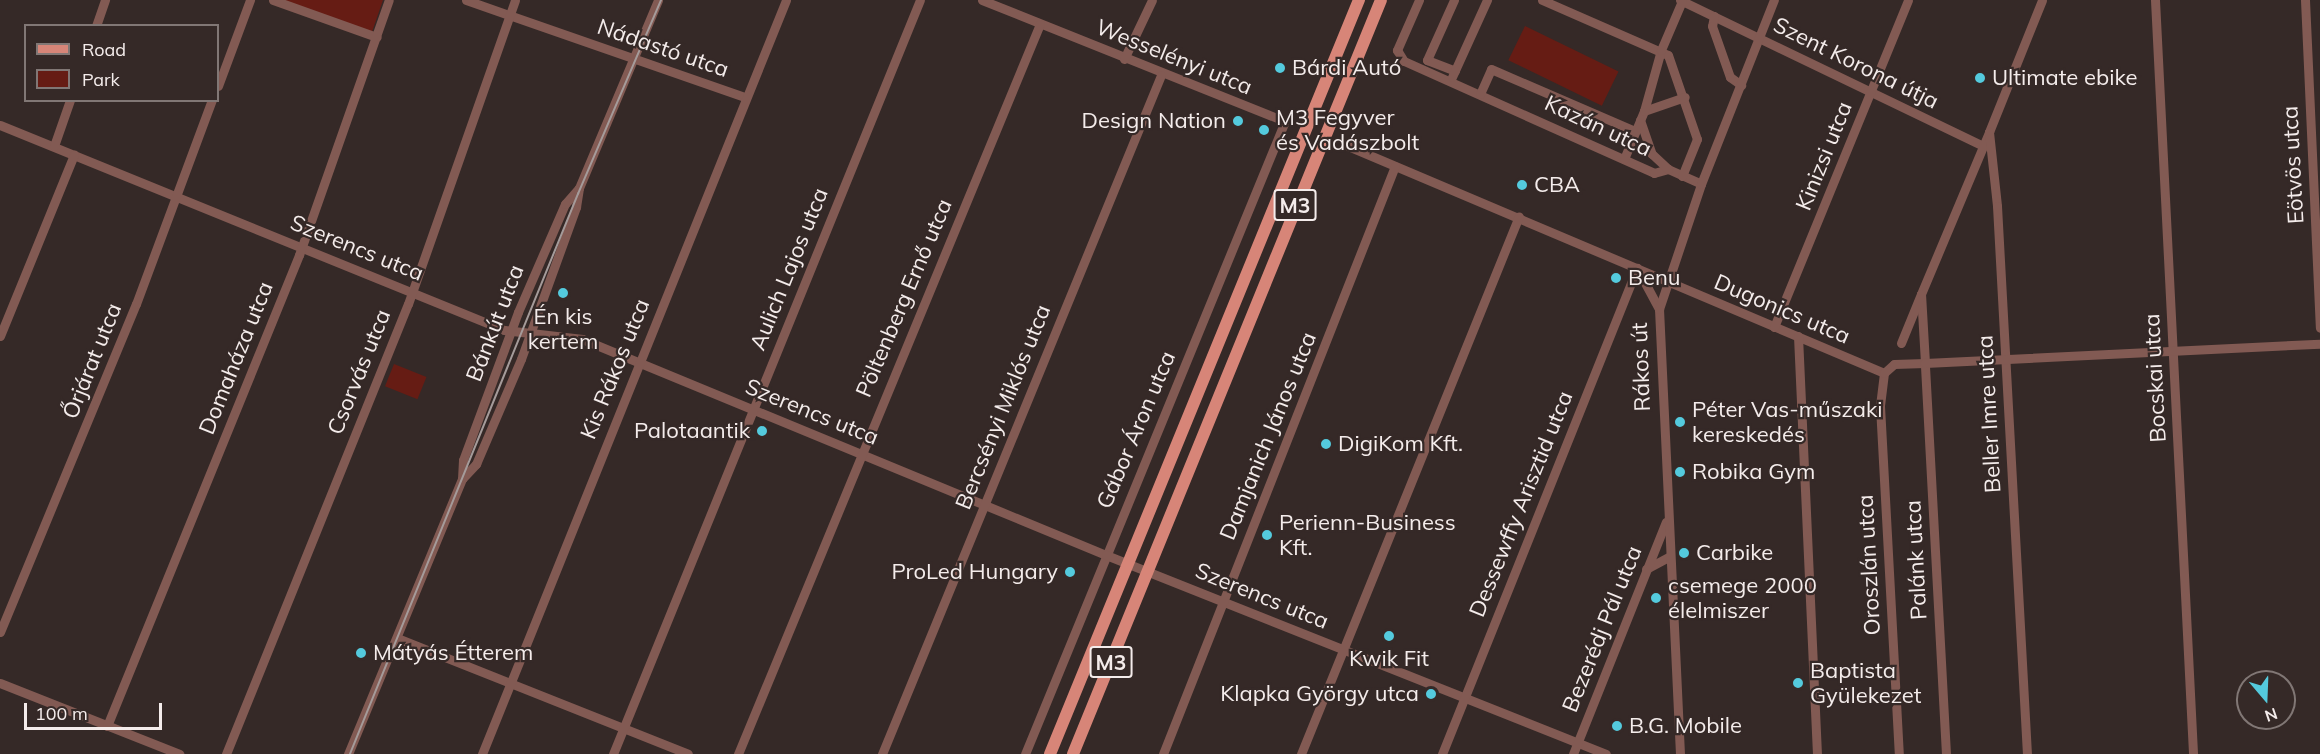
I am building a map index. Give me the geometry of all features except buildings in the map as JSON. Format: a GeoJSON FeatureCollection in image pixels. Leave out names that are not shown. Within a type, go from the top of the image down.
{"type":"FeatureCollection","features":[{"type":"Feature","properties":{"kind":"main road","name":"M3"},"geometry":{"type":"LineString","coordinates":[[1050,754],[1359,0]]}},
{"type":"Feature","properties":{"kind":"main road","name":"M3"},"geometry":{"type":"LineString","coordinates":[[1073,754],[1381,0]]}},
{"type":"Feature","properties":{"kind":"street"},"geometry":{"type":"LineString","coordinates":[[97,24],[105,0]]}},
{"type":"Feature","properties":{"kind":"street"},"geometry":{"type":"LineString","coordinates":[[219,83],[250,0]]}},
{"type":"Feature","properties":{"kind":"street"},"geometry":{"type":"LineString","coordinates":[[273,0],[376,36]]}},
{"type":"Feature","properties":{"kind":"street","name":"Domaháza utca"},"geometry":{"type":"LineString","coordinates":[[107,726],[302,247],[389,0]]}},
{"type":"Feature","properties":{"kind":"street","name":"Nádastó utca"},"geometry":{"type":"LineString","coordinates":[[466,0],[745,97]]}},
{"type":"Feature","properties":{"kind":"street","name":"Csorvás utca"},"geometry":{"type":"LineString","coordinates":[[226,754],[412,291],[515,0]]}},
{"type":"Feature","properties":{"kind":"street","name":"Bánkút utca"},"geometry":{"type":"LineString","coordinates":[[462,478],[476,464],[530,333],[576,207],[579,188],[658,0]]}},
{"type":"Feature","properties":{"kind":"street","name":"Kis Rákos utca"},"geometry":{"type":"LineString","coordinates":[[483,754],[745,97],[786,0]]}},
{"type":"Feature","properties":{"kind":"street","name":"Aulich Lajos utca"},"geometry":{"type":"LineString","coordinates":[[613,754],[920,0]]}},
{"type":"Feature","properties":{"kind":"street","name":"Wesselényi utca"},"geometry":{"type":"LineString","coordinates":[[982,0],[1161,75],[1285,121]]}},
{"type":"Feature","properties":{"kind":"street"},"geometry":{"type":"LineString","coordinates":[[1124,59],[1152,0]]}},
{"type":"Feature","properties":{"kind":"street","name":"Kazán utca"},"geometry":{"type":"LineString","coordinates":[[1419,0],[1397,50],[1399,56],[1450,82],[1654,173],[1668,169],[1701,184]]}},
{"type":"Feature","properties":{"kind":"street"},"geometry":{"type":"LineString","coordinates":[[1454,0],[1427,60],[1455,72]]}},
{"type":"Feature","properties":{"kind":"street"},"geometry":{"type":"LineString","coordinates":[[1450,82],[1487,0]]}},
{"type":"Feature","properties":{"kind":"street"},"geometry":{"type":"LineString","coordinates":[[1542,0],[1668,55],[1685,98],[1697,139],[1682,176]]}},
{"type":"Feature","properties":{"kind":"street","name":"Rákos út"},"geometry":{"type":"LineString","coordinates":[[1680,754],[1667,518],[1659,309],[1665,281],[1701,184],[1774,0]]}},
{"type":"Feature","properties":{"kind":"street","name":"Kinizsi utca"},"geometry":{"type":"LineString","coordinates":[[1774,327],[1908,0]]}},
{"type":"Feature","properties":{"kind":"street"},"geometry":{"type":"LineString","coordinates":[[1901,343],[2043,0]]}},
{"type":"Feature","properties":{"kind":"street","name":"Bocskai utca"},"geometry":{"type":"LineString","coordinates":[[2155,0],[2193,754]]}},
{"type":"Feature","properties":{"kind":"street","name":"Eötvös utca"},"geometry":{"type":"LineString","coordinates":[[2305,0],[2320,328]]}},
{"type":"Feature","properties":{"kind":"street"},"geometry":{"type":"LineString","coordinates":[[1624,159],[1644,111],[1661,50],[1681,1]]}},
{"type":"Feature","properties":{"kind":"street","name":"Szent Korona útja"},"geometry":{"type":"LineString","coordinates":[[1681,1],[1983,146]]}},
{"type":"Feature","properties":{"kind":"street"},"geometry":{"type":"LineString","coordinates":[[1714,16],[1712,26],[1730,78],[1741,85]]}},
{"type":"Feature","properties":{"kind":"street","name":"Pöltenberg Ernő utca"},"geometry":{"type":"LineString","coordinates":[[738,754],[860,452],[1040,24]]}},
{"type":"Feature","properties":{"kind":"street","name":"Kazán utca"},"geometry":{"type":"LineString","coordinates":[[1480,94],[1491,69],[1635,131]]}},
{"type":"Feature","properties":{"kind":"street","name":"Bercsényi Miklós utca"},"geometry":{"type":"LineString","coordinates":[[882,754],[1161,75]]}},
{"type":"Feature","properties":{"kind":"street"},"geometry":{"type":"LineString","coordinates":[[1644,111],[1685,98]]}},
{"type":"Feature","properties":{"kind":"street"},"geometry":{"type":"LineString","coordinates":[[54,146],[69,102]]}},
{"type":"Feature","properties":{"kind":"street","name":"Őrjárat utca"},"geometry":{"type":"LineString","coordinates":[[0,632],[177,197],[211,102]]}},
{"type":"Feature","properties":{"kind":"street"},"geometry":{"type":"LineString","coordinates":[[1640,120],[1652,154],[1668,169]]}},
{"type":"Feature","properties":{"kind":"street","name":"Gábor Áron utca"},"geometry":{"type":"LineString","coordinates":[[1025,754],[1285,121]]}},
{"type":"Feature","properties":{"kind":"street","name":"Szerencs utca"},"geometry":{"type":"LineString","coordinates":[[0,125],[512,331],[582,339],[985,502],[1128,564],[1224,600],[1464,699],[1606,754]]}},
{"type":"Feature","properties":{"kind":"street","name":"Beller Imre utca"},"geometry":{"type":"LineString","coordinates":[[1989,132],[2005,359],[2027,754]]}},
{"type":"Feature","properties":{"kind":"street"},"geometry":{"type":"LineString","coordinates":[[1348,146],[1519,216],[1665,281]]}},
{"type":"Feature","properties":{"kind":"street"},"geometry":{"type":"LineString","coordinates":[[0,336],[74,155]]}},
{"type":"Feature","properties":{"kind":"street","name":"Damjanich János utca"},"geometry":{"type":"LineString","coordinates":[[1163,754],[1395,165]]}},
{"type":"Feature","properties":{"kind":"street","name":"Bánkút utca"},"geometry":{"type":"LineString","coordinates":[[348,754],[462,478],[463,460],[512,331],[565,204],[579,188]]}},
{"type":"Feature","properties":{"kind":"street"},"geometry":{"type":"LineString","coordinates":[[1300,754],[1519,216]]}},
{"type":"Feature","properties":{"kind":"street"},"geometry":{"type":"LineString","coordinates":[[1637,268],[1659,309]]}},
{"type":"Feature","properties":{"kind":"street","name":"Dessewffy Arisztid utca"},"geometry":{"type":"LineString","coordinates":[[1442,754],[1637,268]]}},
{"type":"Feature","properties":{"kind":"street","name":"Dugonics utca"},"geometry":{"type":"LineString","coordinates":[[1665,281],[1884,373]]}},
{"type":"Feature","properties":{"kind":"street","name":"Palánk utca"},"geometry":{"type":"LineString","coordinates":[[1921,294],[1946,754]]}},
{"type":"Feature","properties":{"kind":"street"},"geometry":{"type":"LineString","coordinates":[[1798,336],[1817,754]]}},
{"type":"Feature","properties":{"kind":"street"},"geometry":{"type":"LineString","coordinates":[[1884,373],[1894,364],[2320,344]]}},
{"type":"Feature","properties":{"kind":"street","name":"Oroszlán utca"},"geometry":{"type":"LineString","coordinates":[[1884,373],[1880,406],[1899,754]]}},
{"type":"Feature","properties":{"kind":"street","name":"Bezerédj Pál utca"},"geometry":{"type":"LineString","coordinates":[[1573,754],[1667,518]]}},
{"type":"Feature","properties":{"kind":"street"},"geometry":{"type":"LineString","coordinates":[[1648,568],[1670,556],[1665,552],[1653,553]]}},
{"type":"Feature","properties":{"kind":"street"},"geometry":{"type":"LineString","coordinates":[[1648,568],[1661,568],[1671,576]]}},
{"type":"Feature","properties":{"kind":"street"},"geometry":{"type":"LineString","coordinates":[[397,638],[688,754]]}},
{"type":"Feature","properties":{"kind":"street"},"geometry":{"type":"LineString","coordinates":[[0,683],[179,754]]}},
{"type":"Feature","properties":{"kind":"green space"},"geometry":{"type":"Polygon","coordinates":[[[281,0],[383,0],[372,32],[281,0]]]}},
{"type":"Feature","properties":{"kind":"green space"},"geometry":{"type":"Polygon","coordinates":[[[1525,26],[1618,72],[1602,106],[1508,60],[1525,26]]]}},
{"type":"Feature","properties":{"kind":"green space"},"geometry":{"type":"Polygon","coordinates":[[[394,364],[426,377],[417,399],[385,386],[394,364]]]}},
{"type":"Feature","properties":{"kind":"tram line"},"geometry":{"type":"LineString","coordinates":[[350,754],[578,194],[661,0]]}},
{"type":"Feature","properties":{"kind":"place","name":"Bárdi Autó"},"geometry":{"type":"Point","coordinates":[1280,68]}},
{"type":"Feature","properties":{"kind":"place","name":"Ultimate ebike"},"geometry":{"type":"Point","coordinates":[1980,78]}},
{"type":"Feature","properties":{"kind":"place","name":"Design Nation"},"geometry":{"type":"Point","coordinates":[1238,121]}},
{"type":"Feature","properties":{"kind":"place","name":"M3 Fegyver és Vadászbolt"},"geometry":{"type":"Point","coordinates":[1264,130]}},
{"type":"Feature","properties":{"kind":"place","name":"CBA"},"geometry":{"type":"Point","coordinates":[1522,185]}},
{"type":"Feature","properties":{"kind":"place","name":"Benu"},"geometry":{"type":"Point","coordinates":[1616,278]}},
{"type":"Feature","properties":{"kind":"place","name":"Én kis kertem"},"geometry":{"type":"Point","coordinates":[563,293]}},
{"type":"Feature","properties":{"kind":"place","name":"Péter Vas-műszaki kereskedés"},"geometry":{"type":"Point","coordinates":[1680,422]}},
{"type":"Feature","properties":{"kind":"place","name":"Palotaantik"},"geometry":{"type":"Point","coordinates":[762,431]}},
{"type":"Feature","properties":{"kind":"place","name":"DigiKom Kft."},"geometry":{"type":"Point","coordinates":[1326,444]}},
{"type":"Feature","properties":{"kind":"place","name":"Robika Gym"},"geometry":{"type":"Point","coordinates":[1680,472]}},
{"type":"Feature","properties":{"kind":"place","name":"Perienn-Business Kft."},"geometry":{"type":"Point","coordinates":[1267,535]}},
{"type":"Feature","properties":{"kind":"place","name":"Carbike"},"geometry":{"type":"Point","coordinates":[1684,553]}},
{"type":"Feature","properties":{"kind":"place","name":"ProLed Hungary"},"geometry":{"type":"Point","coordinates":[1070,572]}},
{"type":"Feature","properties":{"kind":"place","name":"csemege 2000 élelmiszer"},"geometry":{"type":"Point","coordinates":[1656,598]}},
{"type":"Feature","properties":{"kind":"place","name":"Kwik Fit"},"geometry":{"type":"Point","coordinates":[1389,636]}},
{"type":"Feature","properties":{"kind":"place","name":"Mátyás Étterem"},"geometry":{"type":"Point","coordinates":[361,653]}},
{"type":"Feature","properties":{"kind":"place","name":"Baptista Gyülekezet"},"geometry":{"type":"Point","coordinates":[1798,683]}},
{"type":"Feature","properties":{"kind":"place","name":"Klapka György utca"},"geometry":{"type":"Point","coordinates":[1431,694]}},
{"type":"Feature","properties":{"kind":"place","name":"B.G. Mobile"},"geometry":{"type":"Point","coordinates":[1617,726]}}]}
